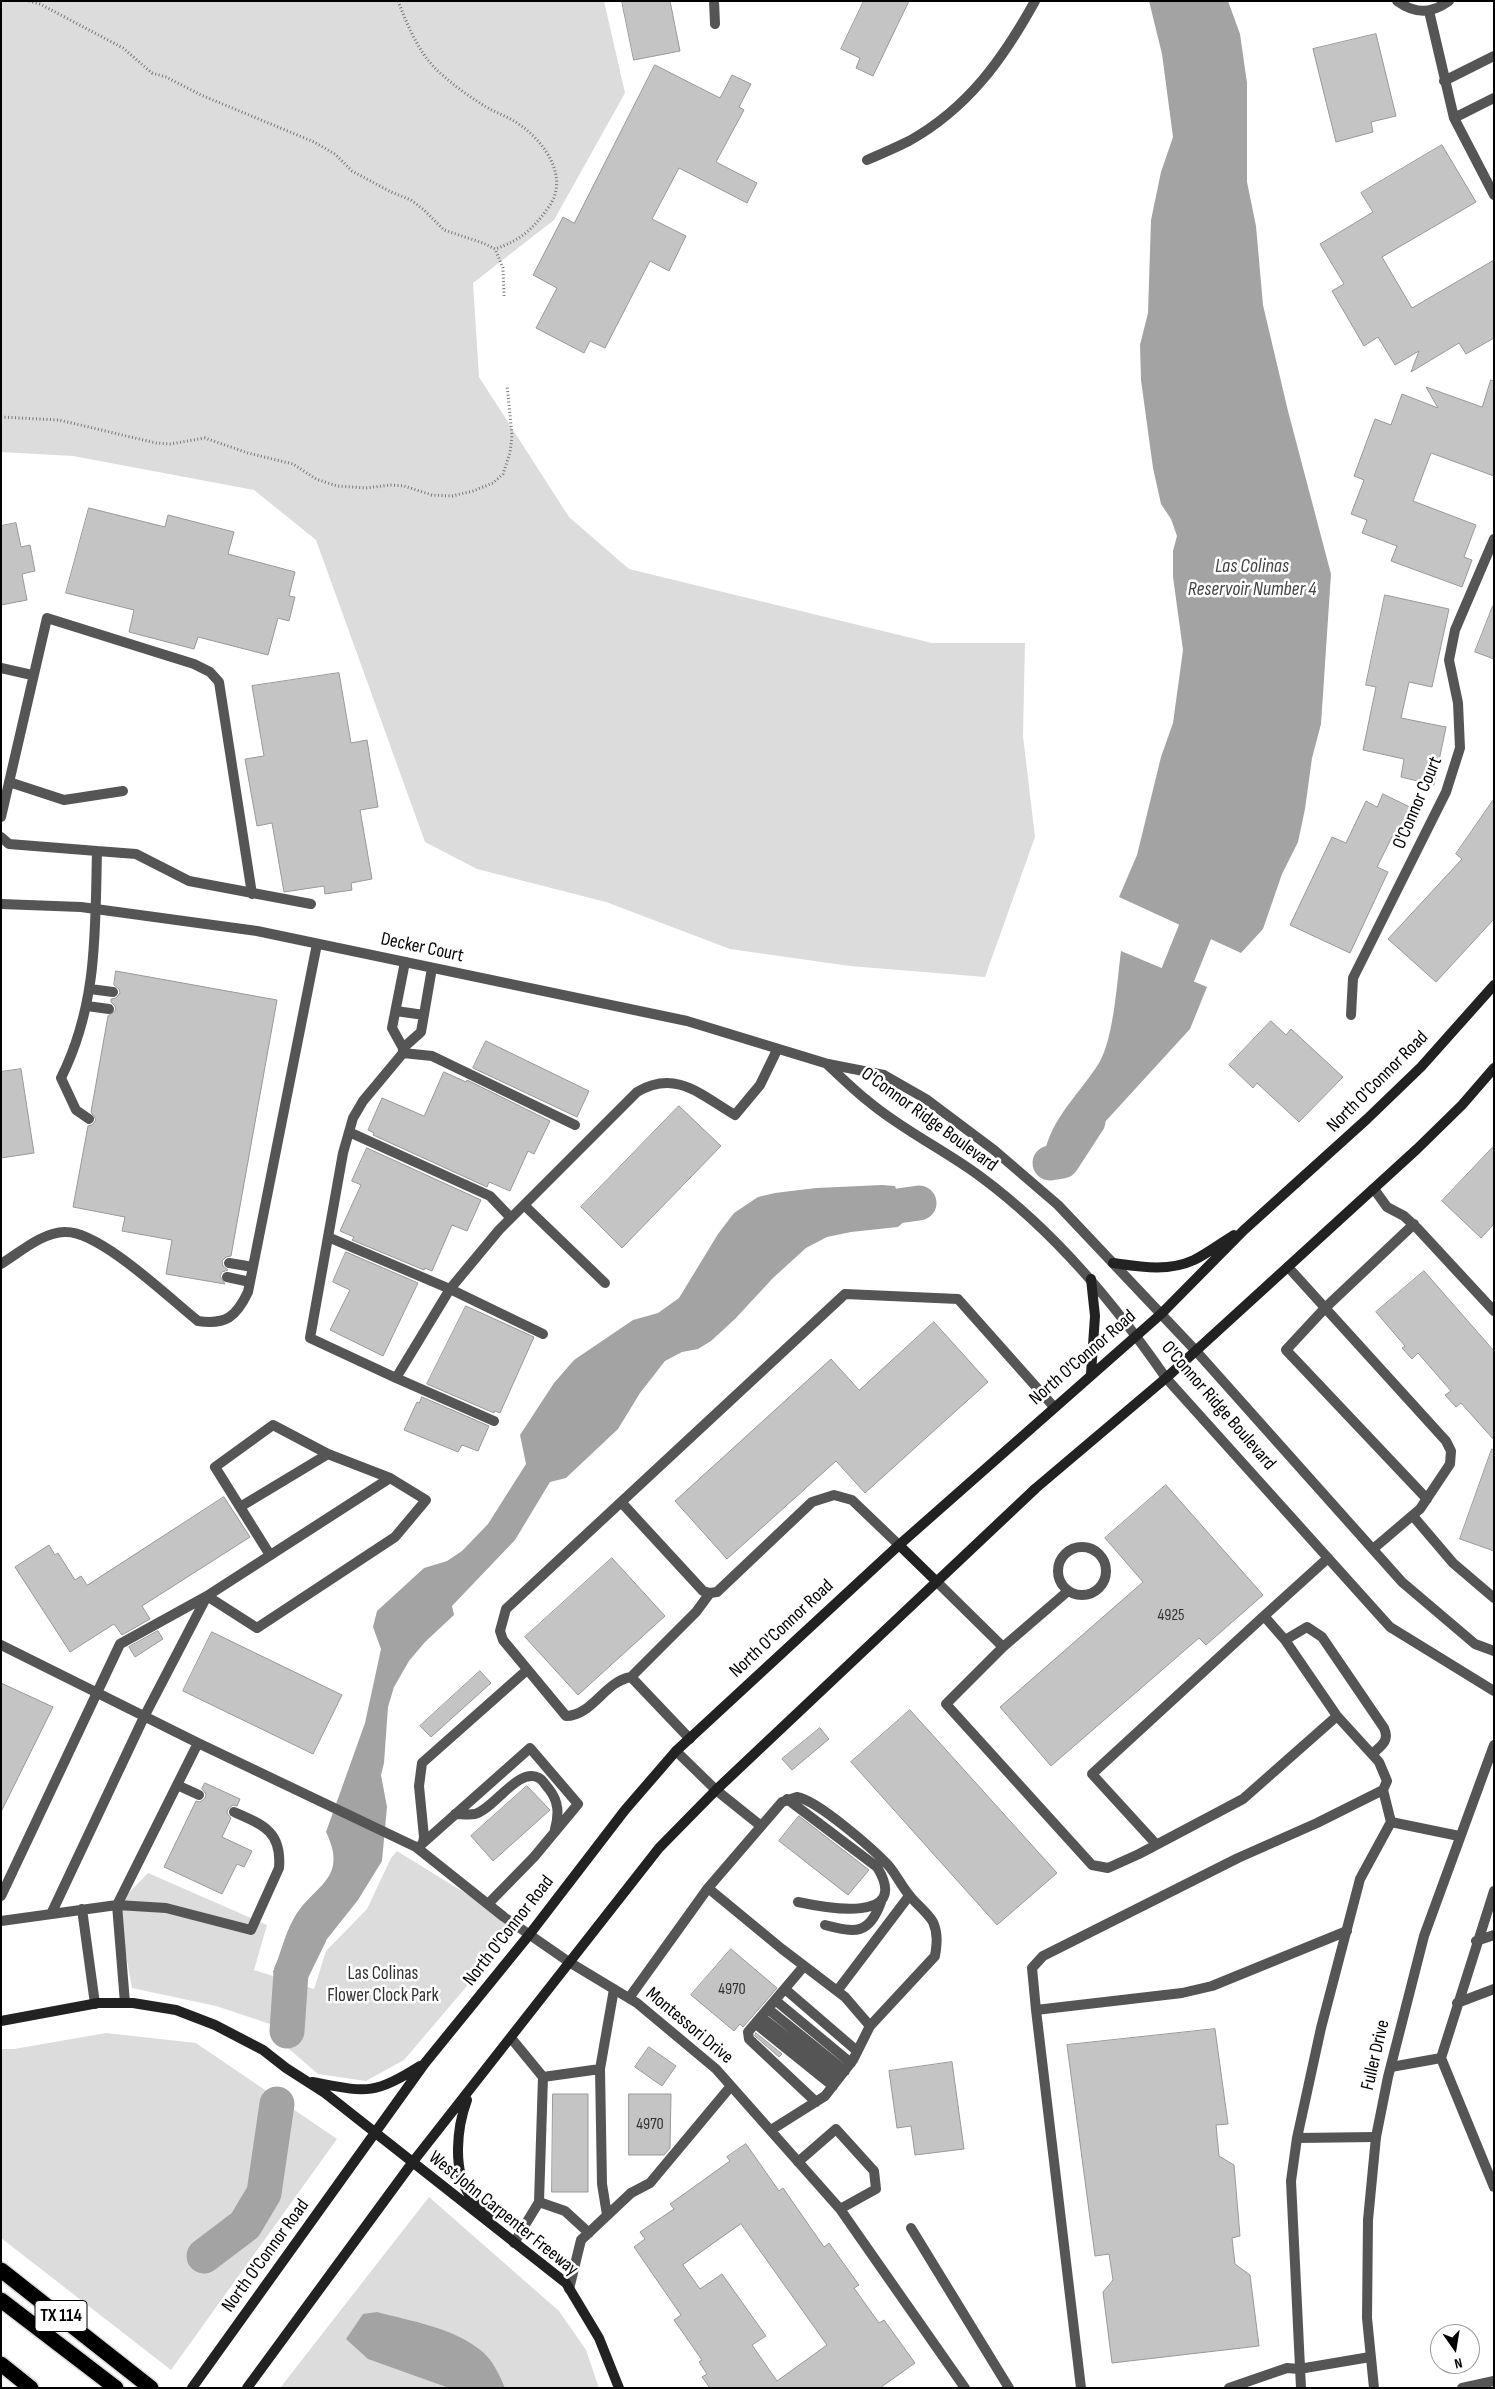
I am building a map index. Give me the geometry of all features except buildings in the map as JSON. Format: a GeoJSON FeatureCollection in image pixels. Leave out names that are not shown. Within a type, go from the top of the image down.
{"type":"FeatureCollection","features":[{"type":"Feature","properties":{"kind":"highway","name":"TX 114"},"geometry":{"type":"LineString","coordinates":[[1,2270],[120,2361],[151,2388]]}},
{"type":"Feature","properties":{"kind":"highway"},"geometry":{"type":"LineString","coordinates":[[1,2300],[110,2383]]}},
{"type":"Feature","properties":{"kind":"highway"},"geometry":{"type":"LineString","coordinates":[[1,2364],[31,2388]]}},
{"type":"Feature","properties":{"kind":"main road","name":"North O'Connor Road"},"geometry":{"type":"LineString","coordinates":[[192,2388],[426,2063],[529,1935],[625,1810],[676,1751],[899,1545],[1161,1314],[1244,1230],[1367,1119],[1421,1067],[1494,985]]}},
{"type":"Feature","properties":{"kind":"main road"},"geometry":{"type":"LineString","coordinates":[[246,2388],[412,2163],[469,2094],[569,1962],[659,1848],[716,1790],[1036,1488],[1166,1378],[1374,1189],[1462,1105],[1494,1068]]}},
{"type":"Feature","properties":{"kind":"main road"},"geometry":{"type":"LineString","coordinates":[[1113,1263],[1144,1268],[1178,1266],[1195,1259],[1244,1230]]}},
{"type":"Feature","properties":{"kind":"main road"},"geometry":{"type":"LineString","coordinates":[[1091,1279],[1096,1316],[1091,1374]]}},
{"type":"Feature","properties":{"kind":"main road"},"geometry":{"type":"LineString","coordinates":[[899,1545],[937,1582]]}},
{"type":"Feature","properties":{"kind":"main road","name":"West John Carpenter Freeway"},"geometry":{"type":"LineString","coordinates":[[1,2021],[95,2004],[125,2003],[176,2010],[216,2025],[263,2050],[326,2093],[412,2163],[566,2283],[599,2338],[619,2388]]}},
{"type":"Feature","properties":{"kind":"main road"},"geometry":{"type":"LineString","coordinates":[[307,2081],[359,2091],[372,2090],[395,2082],[426,2063]]}},
{"type":"Feature","properties":{"kind":"main road"},"geometry":{"type":"LineString","coordinates":[[469,2094],[462,2114],[459,2135],[458,2156],[462,2176],[469,2195],[514,2243]]}},
{"type":"Feature","properties":{"kind":"street"},"geometry":{"type":"LineString","coordinates":[[714,1],[715,24]]}},
{"type":"Feature","properties":{"kind":"street"},"geometry":{"type":"LineString","coordinates":[[867,160],[909,141],[938,122],[965,98],[990,73],[1014,39],[1035,1]]}},
{"type":"Feature","properties":{"kind":"street"},"geometry":{"type":"LineString","coordinates":[[1398,1],[1407,8],[1421,12],[1436,9],[1449,1]]}},
{"type":"Feature","properties":{"kind":"street"},"geometry":{"type":"LineString","coordinates":[[1429,10],[1454,118],[1494,195]]}},
{"type":"Feature","properties":{"kind":"street"},"geometry":{"type":"LineString","coordinates":[[1444,81],[1494,56]]}},
{"type":"Feature","properties":{"kind":"street"},"geometry":{"type":"LineString","coordinates":[[1454,118],[1494,98]]}},
{"type":"Feature","properties":{"kind":"street","name":"O'Connor Court"},"geometry":{"type":"LineString","coordinates":[[1351,1015],[1353,978],[1446,792],[1460,748],[1458,703],[1449,660],[1455,630],[1494,539]]}},
{"type":"Feature","properties":{"kind":"street"},"geometry":{"type":"LineString","coordinates":[[1,817],[32,675],[47,618],[194,664],[210,672],[219,682],[252,894]]}},
{"type":"Feature","properties":{"kind":"street"},"geometry":{"type":"LineString","coordinates":[[1,668],[32,675]]}},
{"type":"Feature","properties":{"kind":"street"},"geometry":{"type":"LineString","coordinates":[[9,782],[64,800],[124,790]]}},
{"type":"Feature","properties":{"kind":"street"},"geometry":{"type":"LineString","coordinates":[[1,837],[8,844],[136,854],[189,881],[311,904]]}},
{"type":"Feature","properties":{"kind":"street"},"geometry":{"type":"LineString","coordinates":[[89,1119],[76,1110],[61,1078],[74,1047],[87,1006],[94,966],[97,851]]}},
{"type":"Feature","properties":{"kind":"street","name":"Decker Court"},"geometry":{"type":"LineString","coordinates":[[1,904],[96,909],[257,931],[687,1022],[828,1064]]}},
{"type":"Feature","properties":{"kind":"street"},"geometry":{"type":"LineString","coordinates":[[1,1264],[51,1235],[65,1231],[80,1234],[104,1245],[198,1321],[214,1323],[228,1318],[240,1308],[250,1282],[316,944]]}},
{"type":"Feature","properties":{"kind":"street"},"geometry":{"type":"LineString","coordinates":[[403,1051],[392,1028],[405,962]]}},
{"type":"Feature","properties":{"kind":"street"},"geometry":{"type":"LineString","coordinates":[[432,968],[421,1032],[403,1051],[363,1101],[353,1118],[328,1237],[310,1338],[494,1421]]}},
{"type":"Feature","properties":{"kind":"street"},"geometry":{"type":"LineString","coordinates":[[90,989],[112,992]]}},
{"type":"Feature","properties":{"kind":"street"},"geometry":{"type":"LineString","coordinates":[[87,1006],[110,1009]]}},
{"type":"Feature","properties":{"kind":"street"},"geometry":{"type":"LineString","coordinates":[[396,1010],[424,1015]]}},
{"type":"Feature","properties":{"kind":"street"},"geometry":{"type":"LineString","coordinates":[[396,1378],[450,1289],[511,1218],[637,1092],[659,1082],[682,1084],[735,1115],[760,1085],[776,1050]]}},
{"type":"Feature","properties":{"kind":"street"},"geometry":{"type":"LineString","coordinates":[[403,1051],[432,1056],[575,1125]]}},
{"type":"Feature","properties":{"kind":"street","name":"O'Connor Ridge Boulevard"},"geometry":{"type":"LineString","coordinates":[[828,1064],[884,1075],[926,1099],[994,1150],[1058,1205],[1196,1351],[1402,1582],[1475,1644],[1494,1652]]}},
{"type":"Feature","properties":{"kind":"street","name":"O'Connor Ridge Boulevard"},"geometry":{"type":"LineString","coordinates":[[828,1064],[868,1102],[982,1178],[1050,1236],[1091,1279],[1136,1335],[1166,1378],[1390,1627],[1494,1692]]}},
{"type":"Feature","properties":{"kind":"street"},"geometry":{"type":"LineString","coordinates":[[349,1132],[490,1196],[511,1218]]}},
{"type":"Feature","properties":{"kind":"street"},"geometry":{"type":"LineString","coordinates":[[1374,1189],[1387,1207],[1414,1224],[1494,1311]]}},
{"type":"Feature","properties":{"kind":"street"},"geometry":{"type":"LineString","coordinates":[[524,1205],[606,1282]]}},
{"type":"Feature","properties":{"kind":"street"},"geometry":{"type":"LineString","coordinates":[[1414,1224],[1325,1308],[1286,1350],[1427,1499]]}},
{"type":"Feature","properties":{"kind":"street"},"geometry":{"type":"LineString","coordinates":[[328,1237],[450,1289],[543,1334]]}},
{"type":"Feature","properties":{"kind":"street"},"geometry":{"type":"LineString","coordinates":[[229,1262],[253,1267]]}},
{"type":"Feature","properties":{"kind":"street"},"geometry":{"type":"LineString","coordinates":[[1288,1267],[1446,1441],[1451,1451],[1450,1464],[1427,1499],[1413,1516],[1372,1549]]}},
{"type":"Feature","properties":{"kind":"street"},"geometry":{"type":"LineString","coordinates":[[227,1277],[250,1282]]}},
{"type":"Feature","properties":{"kind":"street"},"geometry":{"type":"LineString","coordinates":[[710,1593],[696,1612],[631,1677],[621,1678],[576,1716],[566,1716],[503,1640],[500,1631],[506,1609],[845,1294],[958,1298],[1054,1407]]}},
{"type":"Feature","properties":{"kind":"street"},"geometry":{"type":"LineString","coordinates":[[207,1596],[257,1628],[395,1537],[426,1500],[390,1478],[328,1454],[273,1425],[214,1466],[270,1555]]}},
{"type":"Feature","properties":{"kind":"street"},"geometry":{"type":"LineString","coordinates":[[240,1507],[328,1454]]}},
{"type":"Feature","properties":{"kind":"street"},"geometry":{"type":"LineString","coordinates":[[1,1896],[120,1644],[207,1596],[390,1478]]}},
{"type":"Feature","properties":{"kind":"street"},"geometry":{"type":"LineString","coordinates":[[621,1502],[704,1591],[710,1593],[717,1592],[812,1502],[834,1495],[852,1500],[899,1545]]}},
{"type":"Feature","properties":{"kind":"street"},"geometry":{"type":"LineString","coordinates":[[1413,1516],[1453,1563],[1494,1598]]}},
{"type":"Feature","properties":{"kind":"street"},"geometry":{"type":"LineString","coordinates":[[1076,1547],[1092,1549],[1103,1560],[1106,1568],[1103,1583],[1091,1594],[1083,1595],[1068,1591],[1058,1578],[1059,1562],[1063,1555],[1076,1547]]}},
{"type":"Feature","properties":{"kind":"street"},"geometry":{"type":"LineString","coordinates":[[1156,1844],[1092,1774],[1328,1558]]}},
{"type":"Feature","properties":{"kind":"street"},"geometry":{"type":"LineString","coordinates":[[937,1582],[1003,1647]]}},
{"type":"Feature","properties":{"kind":"street"},"geometry":{"type":"LineString","coordinates":[[1068,1591],[1003,1647],[946,1704],[1092,1865],[1108,1868],[1243,1799],[1337,1716]]}},
{"type":"Feature","properties":{"kind":"street"},"geometry":{"type":"LineString","coordinates":[[52,1912],[144,1717],[207,1596]]}},
{"type":"Feature","properties":{"kind":"street"},"geometry":{"type":"LineString","coordinates":[[1081,2388],[1032,1968],[1043,1956],[1238,1858],[1317,1823],[1382,1790],[1387,1781],[1379,1762],[1337,1716],[1285,1640],[1264,1616]]}},
{"type":"Feature","properties":{"kind":"street"},"geometry":{"type":"LineString","coordinates":[[1285,1640],[1307,1627],[1322,1637],[1387,1734],[1385,1741],[1372,1754]]}},
{"type":"Feature","properties":{"kind":"street","name":"Montessori Drive"},"geometry":{"type":"LineString","coordinates":[[1,1645],[198,1743],[417,1845],[488,1904],[529,1935],[569,1962],[629,1998],[716,2069],[840,2209],[963,2384]]}},
{"type":"Feature","properties":{"kind":"street"},"geometry":{"type":"LineString","coordinates":[[417,1845],[419,1786],[422,1763],[527,1670]]}},
{"type":"Feature","properties":{"kind":"street"},"geometry":{"type":"LineString","coordinates":[[631,1677],[690,1738]]}},
{"type":"Feature","properties":{"kind":"street"},"geometry":{"type":"LineString","coordinates":[[125,2003],[117,1905],[198,1743]]}},
{"type":"Feature","properties":{"kind":"street","name":"Fuller Drive"},"geometry":{"type":"LineString","coordinates":[[1374,2388],[1367,2318],[1368,2220],[1376,2137],[1391,2067],[1424,1936],[1494,1745]]}},
{"type":"Feature","properties":{"kind":"street"},"geometry":{"type":"LineString","coordinates":[[417,1845],[456,1814],[530,1748],[578,1804],[534,1858],[488,1904]]}},
{"type":"Feature","properties":{"kind":"street"},"geometry":{"type":"LineString","coordinates":[[676,1751],[716,1790],[761,1826]]}},
{"type":"Feature","properties":{"kind":"street"},"geometry":{"type":"LineString","coordinates":[[456,1814],[474,1814],[484,1809],[526,1775],[532,1775],[540,1778],[554,1795],[559,1815],[555,1832]]}},
{"type":"Feature","properties":{"kind":"street"},"geometry":{"type":"LineString","coordinates":[[177,1784],[199,1795]]}},
{"type":"Feature","properties":{"kind":"street"},"geometry":{"type":"LineString","coordinates":[[1301,2388],[1291,2181],[1321,2028],[1360,1879],[1391,1822],[1382,1790]]}},
{"type":"Feature","properties":{"kind":"street"},"geometry":{"type":"LineString","coordinates":[[629,1998],[708,1888],[761,1826],[787,1799],[802,1798],[843,1826],[888,1865],[909,1896],[928,1914],[934,1924],[937,1945],[935,1956],[870,2026],[857,2051],[825,2096],[771,2130]]}},
{"type":"Feature","properties":{"kind":"street"},"geometry":{"type":"LineString","coordinates":[[787,1799],[877,1867],[886,1886],[885,1895],[871,1922],[862,1930],[848,1931],[825,1925]]}},
{"type":"Feature","properties":{"kind":"street"},"geometry":{"type":"LineString","coordinates":[[1,1921],[52,1912],[117,1905],[166,1908],[252,1930],[279,1868],[279,1852],[272,1833],[260,1824],[234,1812]]}},
{"type":"Feature","properties":{"kind":"street"},"geometry":{"type":"LineString","coordinates":[[1391,1822],[1460,1836]]}},
{"type":"Feature","properties":{"kind":"street"},"geometry":{"type":"LineString","coordinates":[[708,1888],[837,1991],[870,2026]]}},
{"type":"Feature","properties":{"kind":"street"},"geometry":{"type":"LineString","coordinates":[[1494,1891],[1476,1941],[1441,2058],[1494,2187]]}},
{"type":"Feature","properties":{"kind":"street"},"geometry":{"type":"LineString","coordinates":[[837,1991],[909,1896]]}},
{"type":"Feature","properties":{"kind":"street"},"geometry":{"type":"LineString","coordinates":[[798,1902],[828,1909],[852,1910],[868,1908],[881,1902]]}},
{"type":"Feature","properties":{"kind":"street"},"geometry":{"type":"LineString","coordinates":[[82,1909],[95,2004]]}},
{"type":"Feature","properties":{"kind":"street"},"geometry":{"type":"LineString","coordinates":[[1036,2010],[1182,1993],[1212,1986],[1347,1931]]}},
{"type":"Feature","properties":{"kind":"street"},"geometry":{"type":"LineString","coordinates":[[1476,1941],[1494,1935]]}},
{"type":"Feature","properties":{"kind":"street"},"geometry":{"type":"LineString","coordinates":[[804,1966],[748,2032],[749,2039],[753,2045],[816,2102]]}},
{"type":"Feature","properties":{"kind":"street"},"geometry":{"type":"LineString","coordinates":[[607,2215],[602,2184],[600,2069],[614,1989]]}},
{"type":"Feature","properties":{"kind":"street"},"geometry":{"type":"LineString","coordinates":[[785,1989],[857,2051]]}},
{"type":"Feature","properties":{"kind":"street"},"geometry":{"type":"LineString","coordinates":[[1457,2003],[1494,1989]]}},
{"type":"Feature","properties":{"kind":"street"},"geometry":{"type":"LineString","coordinates":[[775,2000],[842,2074]]}},
{"type":"Feature","properties":{"kind":"street"},"geometry":{"type":"LineString","coordinates":[[762,2016],[842,2074]]}},
{"type":"Feature","properties":{"kind":"street"},"geometry":{"type":"LineString","coordinates":[[762,2016],[842,2074]]}},
{"type":"Feature","properties":{"kind":"street"},"geometry":{"type":"LineString","coordinates":[[511,2038],[543,2077],[539,2202],[514,2243]]}},
{"type":"Feature","properties":{"kind":"street"},"geometry":{"type":"LineString","coordinates":[[1391,2067],[1441,2058]]}},
{"type":"Feature","properties":{"kind":"street"},"geometry":{"type":"LineString","coordinates":[[543,2077],[600,2069]]}},
{"type":"Feature","properties":{"kind":"street"},"geometry":{"type":"LineString","coordinates":[[569,2288],[582,2240],[631,2193],[650,2183],[731,2086]]}},
{"type":"Feature","properties":{"kind":"street"},"geometry":{"type":"LineString","coordinates":[[798,2162],[836,2129],[874,2170],[876,2189],[840,2209]]}},
{"type":"Feature","properties":{"kind":"street"},"geometry":{"type":"LineString","coordinates":[[1298,2138],[1376,2137]]}},
{"type":"Feature","properties":{"kind":"street"},"geometry":{"type":"LineString","coordinates":[[539,2202],[565,2211],[588,2234]]}},
{"type":"Feature","properties":{"kind":"street"},"geometry":{"type":"LineString","coordinates":[[910,2228],[1009,2388]]}},
{"type":"Feature","properties":{"kind":"street"},"geometry":{"type":"LineString","coordinates":[[1229,2388],[1287,2368],[1299,2369],[1370,2357]]}},
{"type":"Feature","properties":{"kind":"street"},"geometry":{"type":"LineString","coordinates":[[1462,2388],[1494,2381]]}},
{"type":"Feature","properties":{"kind":"street"},"geometry":{"type":"LineString","coordinates":[[951,2388],[963,2384]]}},
{"type":"Feature","properties":{"kind":"path"},"geometry":{"type":"LineString","coordinates":[[29,1],[40,4],[123,48],[152,73],[166,77],[314,142],[335,154],[352,170],[391,192],[411,200],[444,230],[495,249],[502,268],[504,296]]}},
{"type":"Feature","properties":{"kind":"path"},"geometry":{"type":"LineString","coordinates":[[398,1],[419,46],[433,66],[481,104],[520,125],[540,142],[556,168],[557,189],[552,203],[533,229],[512,243],[495,249]]}},
{"type":"Feature","properties":{"kind":"path"},"geometry":{"type":"LineString","coordinates":[[1,417],[58,420],[156,443],[170,444],[205,438],[248,453],[293,464],[316,479],[337,486],[366,488],[390,485],[404,486],[432,496],[452,496],[473,491],[493,483],[503,474],[510,453],[512,435],[507,385]]}},
{"type":"Feature","properties":{"kind":"green space"},"geometry":{"type":"Polygon","coordinates":[[[1,1],[604,1],[625,93],[554,220],[473,283],[479,377],[569,517],[629,569],[932,643],[1025,643],[1023,736],[1035,837],[985,977],[850,966],[730,949],[606,902],[477,869],[425,842],[316,540],[254,490],[73,456],[1,452],[1,1]]]}},
{"type":"Feature","properties":{"kind":"green space","name":"Las Colinas Flower Clock Park"},"geometry":{"type":"Polygon","coordinates":[[[397,1851],[504,1917],[512,1933],[404,2060],[366,2081],[318,2074],[275,2037],[270,2024],[216,2006],[132,1988],[117,1905],[148,1873],[267,1925],[254,1970],[314,1989],[326,1951],[367,1909],[391,1858],[397,1851]]]}},
{"type":"Feature","properties":{"kind":"green space"},"geometry":{"type":"Polygon","coordinates":[[[106,2033],[196,2043],[337,2139],[171,2370],[1,2238],[1,2049],[14,2049],[106,2033]]]}},
{"type":"Feature","properties":{"kind":"green space"},"geometry":{"type":"Polygon","coordinates":[[[429,2197],[559,2311],[586,2350],[599,2388],[280,2388],[429,2197]]]}},
{"type":"Feature","properties":{"kind":"water","name":"Las Colinas Reservoir Number 4"},"geometry":{"type":"Polygon","coordinates":[[[1149,1],[1228,1],[1240,34],[1247,83],[1247,182],[1256,226],[1263,305],[1288,411],[1331,574],[1321,724],[1312,758],[1298,842],[1282,874],[1263,929],[1241,953],[1119,897],[1137,855],[1161,757],[1173,723],[1183,650],[1173,577],[1173,551],[1177,536],[1171,519],[1161,504],[1153,468],[1141,380],[1140,345],[1148,313],[1151,220],[1161,172],[1173,137],[1162,54],[1149,1]]]}},
{"type":"Feature","properties":{"kind":"water"},"geometry":{"type":"Polygon","coordinates":[[[1121,951],[1207,987],[1190,1029],[1072,1158],[1062,1161],[1046,1147],[1062,1113],[1092,1074],[1104,1052],[1114,1009],[1121,951]]]}},
{"type":"Feature","properties":{"kind":"water"},"geometry":{"type":"Polygon","coordinates":[[[895,1186],[907,1219],[898,1227],[851,1232],[827,1237],[806,1248],[773,1278],[735,1319],[711,1341],[698,1349],[682,1352],[665,1361],[640,1393],[618,1429],[566,1478],[550,1482],[515,1540],[452,1606],[454,1615],[425,1642],[409,1661],[394,1687],[388,1707],[384,1763],[381,1775],[387,1807],[382,1861],[358,1900],[327,1939],[311,1953],[303,1981],[273,1972],[294,1918],[326,1880],[334,1861],[332,1848],[326,1832],[365,1723],[381,1649],[373,1627],[377,1611],[424,1568],[447,1561],[462,1551],[488,1524],[526,1464],[520,1435],[554,1383],[574,1360],[633,1320],[658,1313],[679,1298],[718,1234],[734,1213],[758,1197],[775,1193],[816,1188],[895,1186]]]}},
{"type":"Feature","properties":{"kind":"water"},"geometry":{"type":"Polygon","coordinates":[[[377,2312],[443,2330],[468,2341],[488,2357],[498,2372],[505,2388],[449,2388],[368,2359],[346,2339],[363,2314],[377,2312]]]}},
{"type":"Feature","properties":{"kind":"waterway"},"geometry":{"type":"LineString","coordinates":[[1160,1019],[1195,932],[1209,885]]}},
{"type":"Feature","properties":{"kind":"waterway"},"geometry":{"type":"LineString","coordinates":[[1050,1163],[1062,1161],[1088,1121]]}},
{"type":"Feature","properties":{"kind":"waterway"},"geometry":{"type":"LineString","coordinates":[[855,1212],[919,1203]]}},
{"type":"Feature","properties":{"kind":"waterway"},"geometry":{"type":"LineString","coordinates":[[287,2031],[291,1973],[310,1934]]}},
{"type":"Feature","properties":{"kind":"waterway"},"geometry":{"type":"LineString","coordinates":[[204,2256],[245,2225],[264,2193],[277,2104]]}}]}
